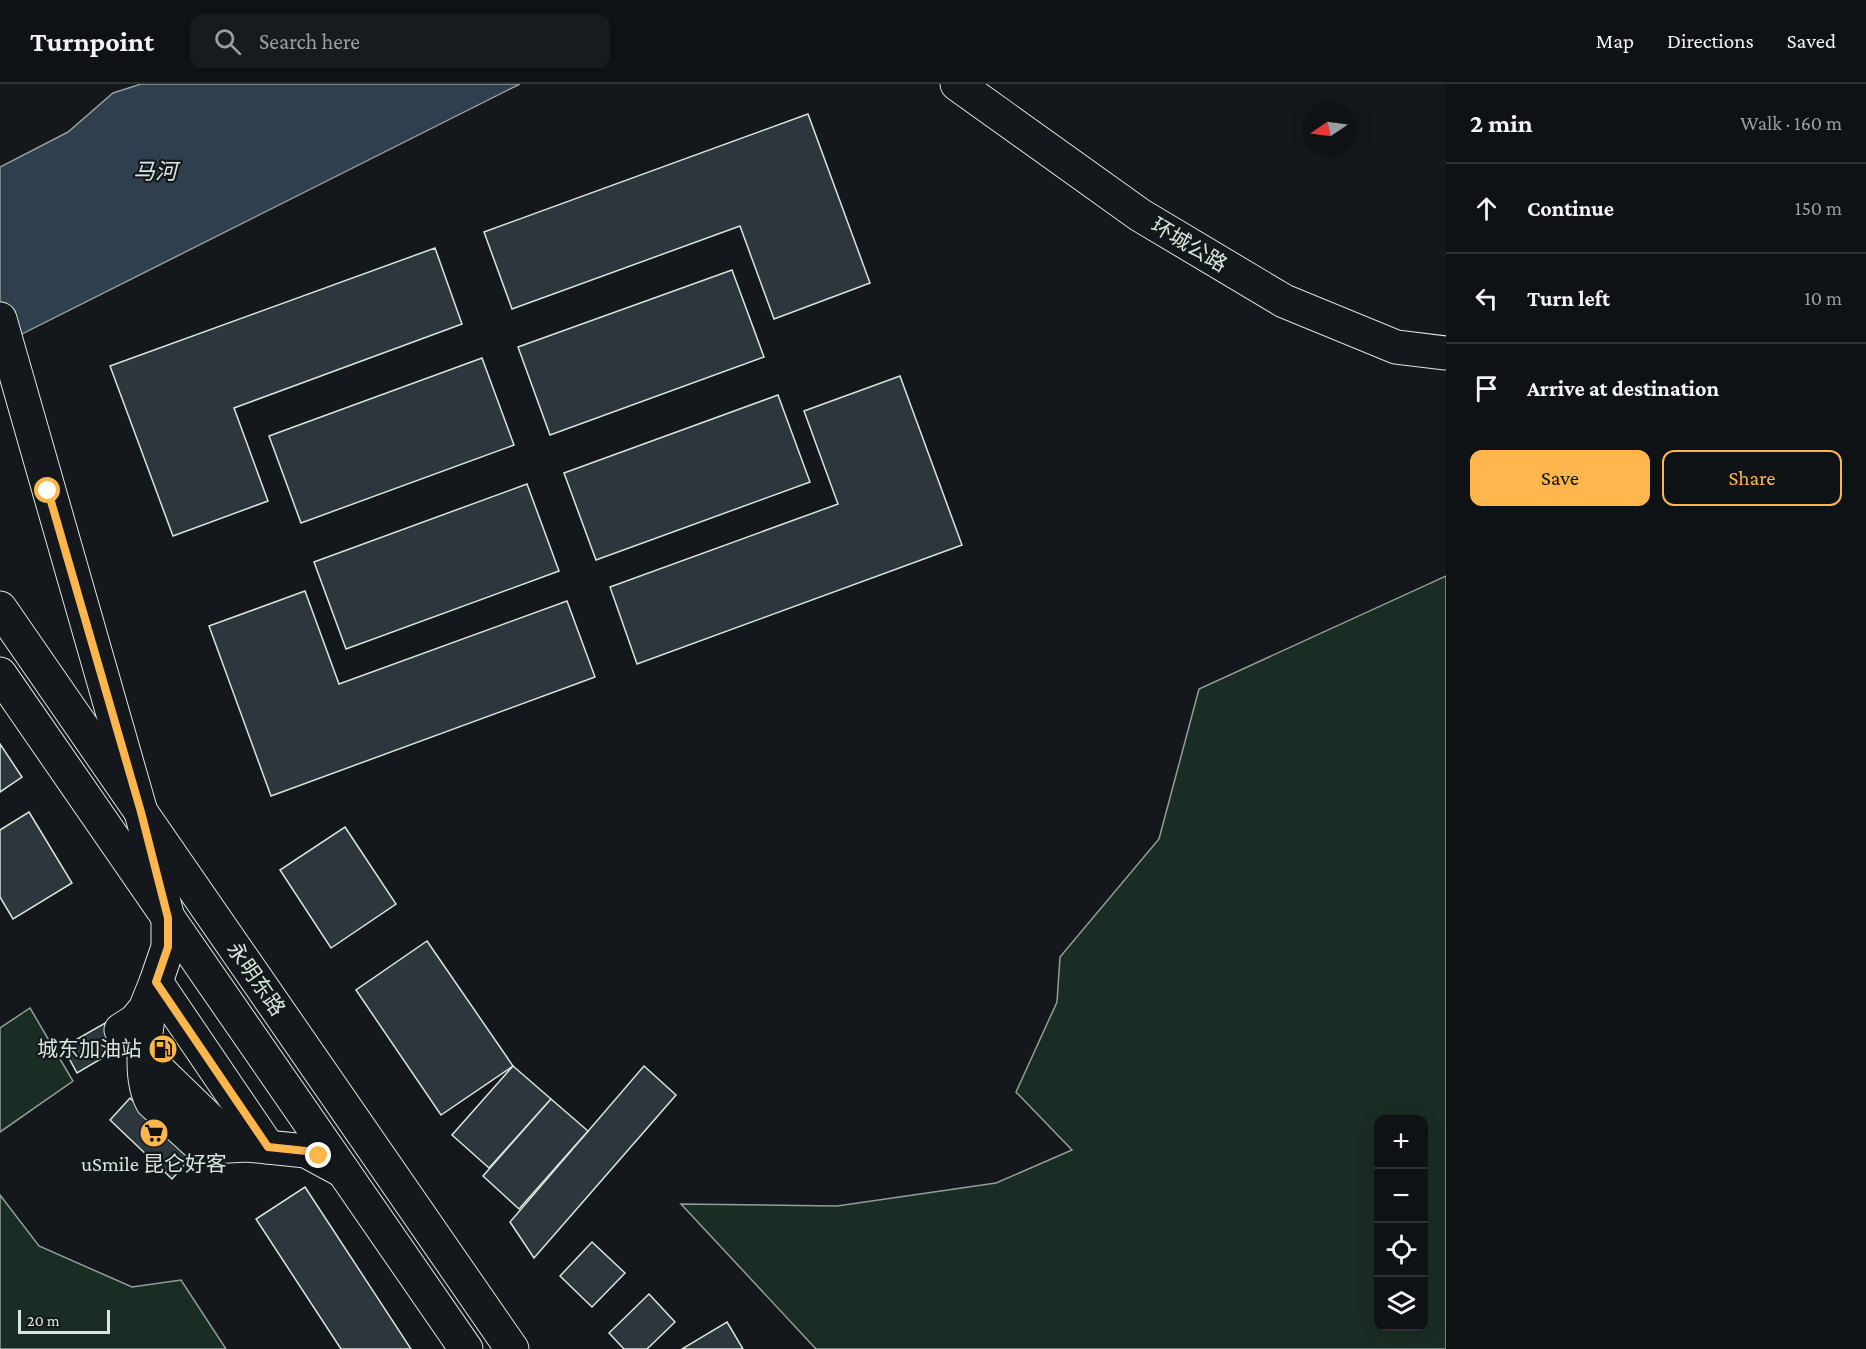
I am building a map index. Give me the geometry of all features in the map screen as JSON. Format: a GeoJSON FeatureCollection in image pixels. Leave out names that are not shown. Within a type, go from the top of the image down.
{"type":"FeatureCollection","features":[{"type":"Feature","properties":{"kind":"main road","name":"环城公路"},"geometry":{"type":"LineString","coordinates":[[957,84],[1140,215],[1284,301],[1396,347],[1446,353]]}},
{"type":"Feature","properties":{"kind":"main road"},"geometry":{"type":"LineString","coordinates":[[0,320],[141,812],[168,918],[168,947],[145,1009],[135,1021],[121,1030]]}},
{"type":"Feature","properties":{"kind":"main road","name":"永明东路"},"geometry":{"type":"LineString","coordinates":[[0,608],[512,1349]]}},
{"type":"Feature","properties":{"kind":"main road","name":"永明东路"},"geometry":{"type":"LineString","coordinates":[[0,674],[466,1349]]}},
{"type":"Feature","properties":{"kind":"main road"},"geometry":{"type":"LineString","coordinates":[[154,987],[147,1023],[145,1066],[240,1146],[306,1151],[343,1171]]}},
{"type":"Feature","properties":{"kind":"main road"},"geometry":{"type":"LineString","coordinates":[[154,987],[240,1146]]}},
{"type":"Feature","properties":{"kind":"green space"},"geometry":{"type":"Polygon","coordinates":[[[1446,576],[1446,1349],[816,1349],[681,1204],[837,1206],[996,1183],[1072,1150],[1016,1092],[1057,1002],[1060,957],[1159,839],[1199,689],[1446,576]]]}},
{"type":"Feature","properties":{"kind":"green space"},"geometry":{"type":"Polygon","coordinates":[[[30,1008],[73,1081],[0,1132],[0,1028],[30,1008]]]}},
{"type":"Feature","properties":{"kind":"green space"},"geometry":{"type":"Polygon","coordinates":[[[0,1195],[39,1246],[132,1287],[181,1280],[226,1349],[0,1349],[0,1195]]]}},
{"type":"Feature","properties":{"kind":"water","name":"马河"},"geometry":{"type":"Polygon","coordinates":[[[141,84],[520,84],[0,345],[0,167],[68,132],[113,93],[141,84]]]}},
{"type":"Feature","properties":{"kind":"building"},"geometry":{"type":"Polygon","coordinates":[[[808,114],[870,283],[774,319],[740,226],[512,309],[484,232],[808,114]]]}},
{"type":"Feature","properties":{"kind":"building"},"geometry":{"type":"Polygon","coordinates":[[[435,248],[462,324],[234,408],[268,501],[173,536],[110,366],[435,248]]]}},
{"type":"Feature","properties":{"kind":"building"},"geometry":{"type":"Polygon","coordinates":[[[732,270],[764,357],[550,435],[518,347],[732,270]]]}},
{"type":"Feature","properties":{"kind":"building"},"geometry":{"type":"Polygon","coordinates":[[[482,358],[514,445],[301,523],[269,436],[482,358]]]}},
{"type":"Feature","properties":{"kind":"building"},"geometry":{"type":"Polygon","coordinates":[[[900,376],[962,545],[637,664],[610,587],[838,504],[804,411],[900,376]]]}},
{"type":"Feature","properties":{"kind":"building"},"geometry":{"type":"Polygon","coordinates":[[[778,395],[810,482],[596,560],[564,473],[778,395]]]}},
{"type":"Feature","properties":{"kind":"building"},"geometry":{"type":"Polygon","coordinates":[[[527,484],[559,571],[346,649],[314,562],[527,484]]]}},
{"type":"Feature","properties":{"kind":"building"},"geometry":{"type":"Polygon","coordinates":[[[305,591],[339,684],[567,601],[595,677],[271,796],[209,626],[305,591]]]}},
{"type":"Feature","properties":{"kind":"building"},"geometry":{"type":"Polygon","coordinates":[[[0,744],[22,777],[0,792],[0,744]]]}},
{"type":"Feature","properties":{"kind":"building"},"geometry":{"type":"Polygon","coordinates":[[[29,812],[72,883],[13,919],[0,897],[0,830],[29,812]]]}},
{"type":"Feature","properties":{"kind":"building"},"geometry":{"type":"Polygon","coordinates":[[[345,827],[396,904],[331,948],[280,870],[345,827]]]}},
{"type":"Feature","properties":{"kind":"building"},"geometry":{"type":"Polygon","coordinates":[[[427,941],[513,1066],[441,1115],[356,990],[427,941]]]}},
{"type":"Feature","properties":{"kind":"building"},"geometry":{"type":"Polygon","coordinates":[[[114,1018],[128,1043],[77,1073],[63,1047],[114,1018]]]}},
{"type":"Feature","properties":{"kind":"building"},"geometry":{"type":"Polygon","coordinates":[[[513,1066],[551,1099],[489,1168],[452,1135],[513,1066]]]}},
{"type":"Feature","properties":{"kind":"building"},"geometry":{"type":"Polygon","coordinates":[[[644,1066],[676,1095],[534,1258],[510,1222],[644,1066]]]}},
{"type":"Feature","properties":{"kind":"building"},"geometry":{"type":"Polygon","coordinates":[[[130,1098],[191,1158],[172,1179],[110,1120],[130,1098]]]}},
{"type":"Feature","properties":{"kind":"building"},"geometry":{"type":"Polygon","coordinates":[[[551,1099],[588,1131],[519,1209],[483,1176],[551,1099]]]}},
{"type":"Feature","properties":{"kind":"building"},"geometry":{"type":"Polygon","coordinates":[[[305,1187],[411,1349],[341,1349],[256,1219],[305,1187]]]}},
{"type":"Feature","properties":{"kind":"building"},"geometry":{"type":"Polygon","coordinates":[[[592,1242],[625,1273],[592,1307],[560,1276],[592,1242]]]}},
{"type":"Feature","properties":{"kind":"building"},"geometry":{"type":"Polygon","coordinates":[[[649,1294],[675,1322],[647,1349],[624,1349],[609,1333],[649,1294]]]}},
{"type":"Feature","properties":{"kind":"building"},"geometry":{"type":"Polygon","coordinates":[[[727,1322],[743,1349],[682,1349],[727,1322]]]}},
{"type":"Feature","properties":{"kind":"place","name":"城东加油站"},"geometry":{"type":"Point","coordinates":[163,1049]}},
{"type":"Feature","properties":{"kind":"place","name":"uSmile 昆仑好客"},"geometry":{"type":"Point","coordinates":[154,1133]}},
{"type":"Feature","properties":{"kind":"route"},"geometry":{"type":"LineString","coordinates":[[48,491],[141,812],[168,918],[170,933],[168,947],[156,982],[268,1147],[306,1151],[319,1156]]}}]}
